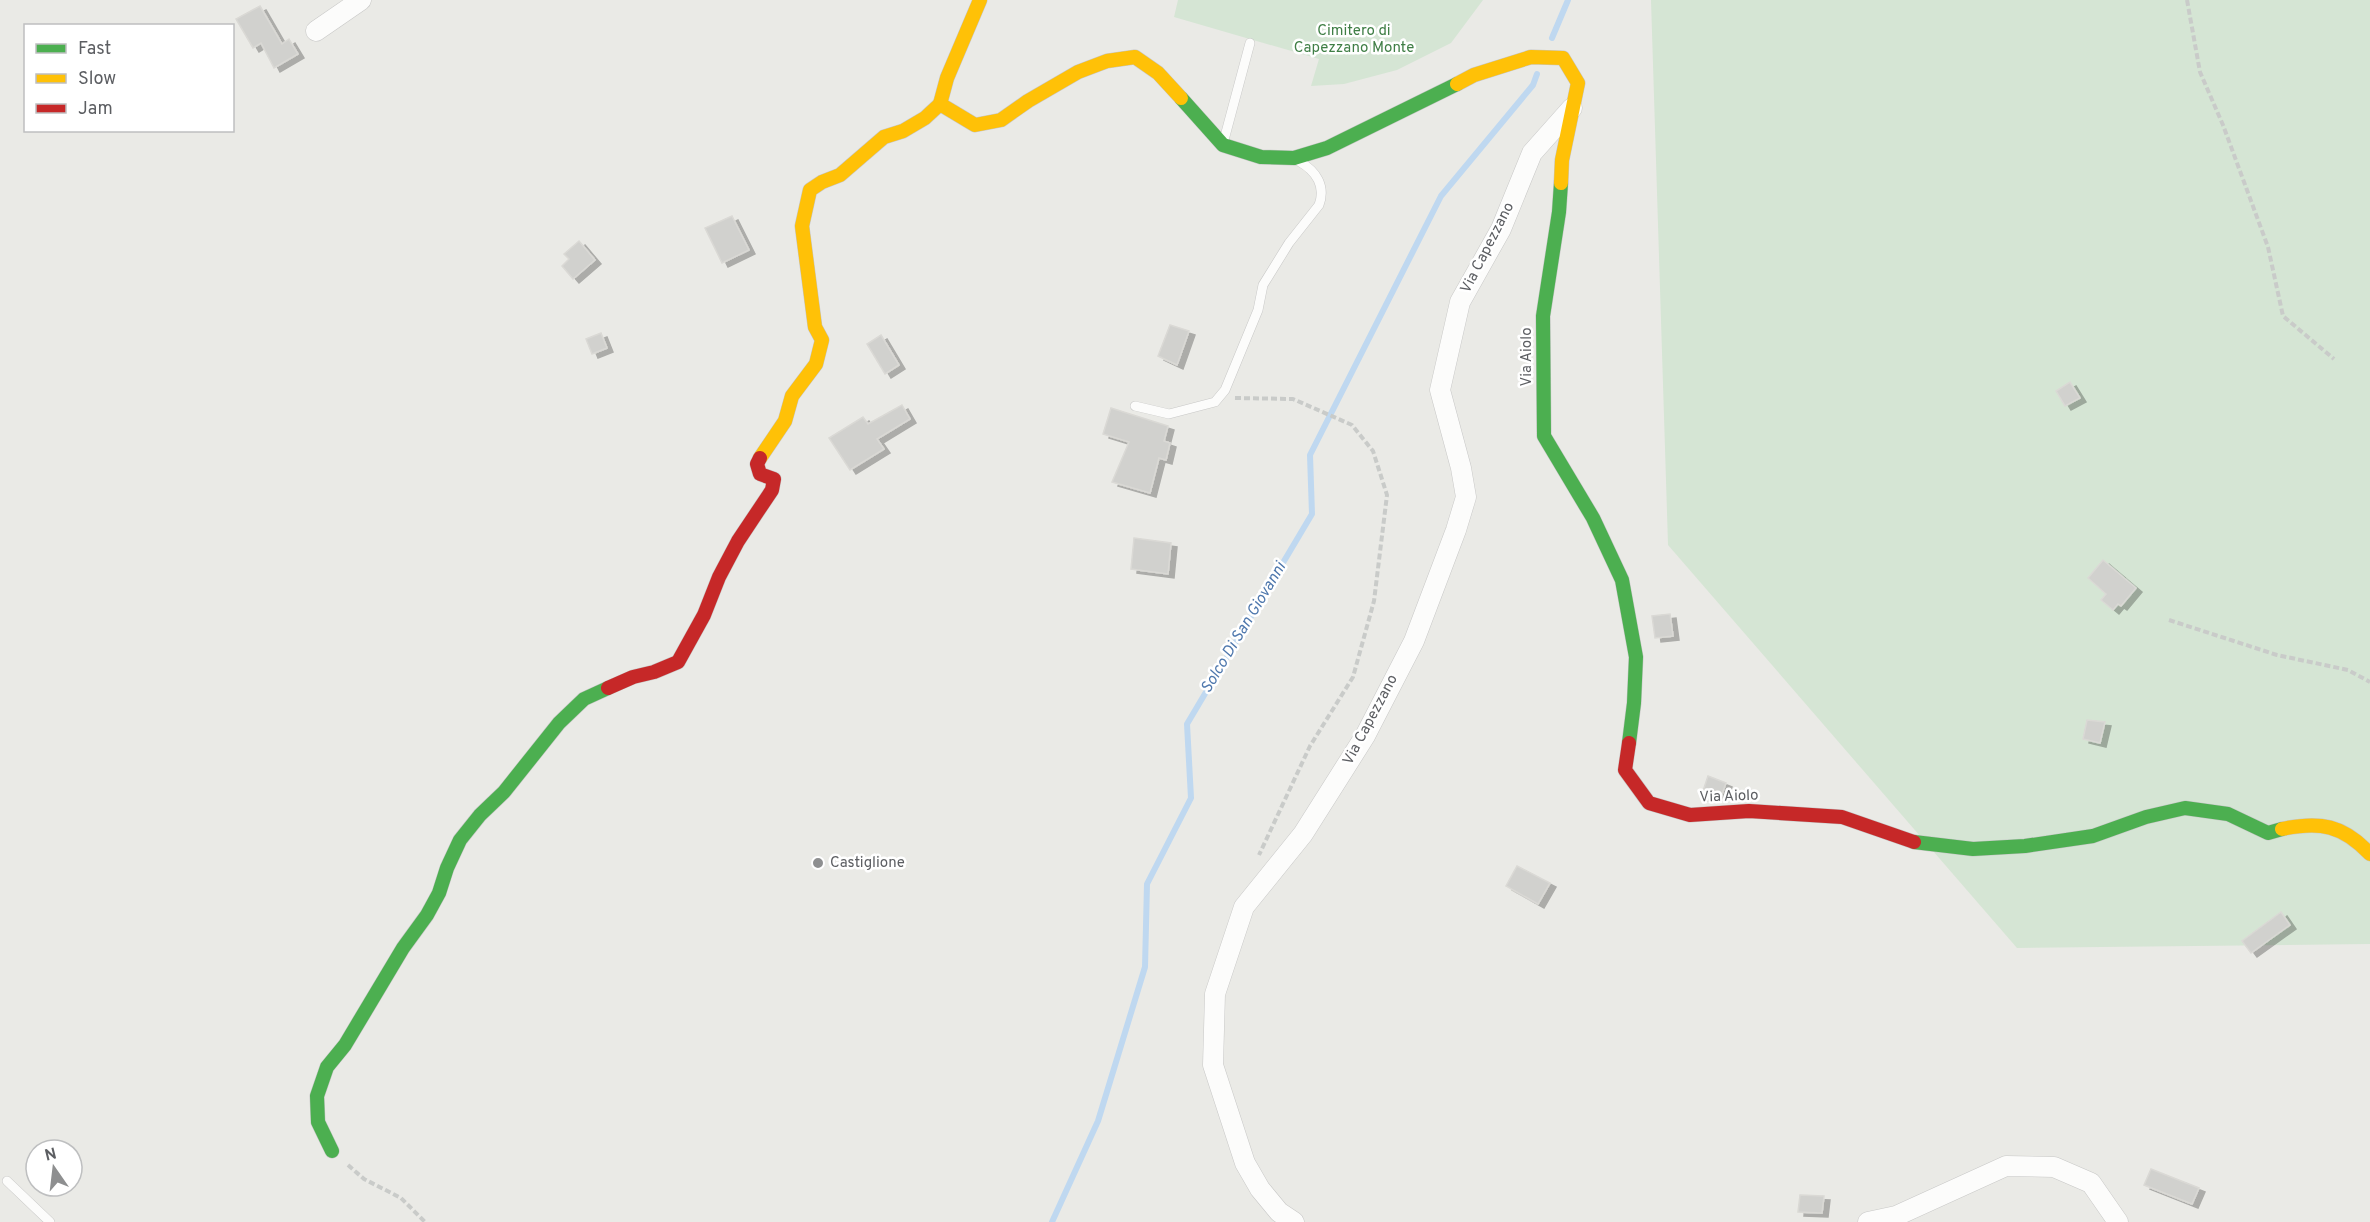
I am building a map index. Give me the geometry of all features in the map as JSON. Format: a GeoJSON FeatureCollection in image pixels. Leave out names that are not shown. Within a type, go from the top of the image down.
{"type":"FeatureCollection","features":[{"type":"Feature","properties":{"kind":"street"},"geometry":{"type":"LineString","coordinates":[[316,31],[361,0]]}},
{"type":"Feature","properties":{"kind":"street"},"geometry":{"type":"LineString","coordinates":[[332,1152],[318,1122],[317,1096],[327,1067],[345,1045],[403,948],[428,915],[460,840],[480,815],[504,792],[559,723],[584,699],[633,677],[654,672],[678,662],[704,615],[719,578],[738,541],[772,490],[774,479],[760,474],[757,464],[785,421],[792,396],[816,364],[822,340],[813,318],[802,226],[810,190],[840,175],[884,137],[903,131],[925,118],[940,104],[946,78],[980,0]]}},
{"type":"Feature","properties":{"kind":"street"},"geometry":{"type":"LineString","coordinates":[[940,104],[975,125],[1001,120],[1028,101],[1078,72],[1107,61],[1135,57],[1166,80],[1223,145],[1261,157],[1294,158],[1327,148],[1474,75],[1531,57],[1563,58],[1578,84],[1574,106]]}},
{"type":"Feature","properties":{"kind":"street","name":"Via Aiolo"},"geometry":{"type":"LineString","coordinates":[[1574,106],[1562,160],[1559,212],[1543,316],[1544,436],[1593,518],[1622,580],[1636,657],[1634,703],[1624,770],[1649,803],[1690,815],[1749,811],[1842,817],[1910,842],[1973,849],[2025,846],[2093,836],[2146,817],[2185,808],[2228,814],[2268,833],[2297,824],[2334,826],[2362,845],[2370,854]]}},
{"type":"Feature","properties":{"kind":"street","name":"Via Capezzano"},"geometry":{"type":"LineString","coordinates":[[1294,1222],[1279,1212],[1260,1189],[1245,1162],[1213,1065],[1215,994],[1244,907],[1303,834],[1353,756],[1414,641],[1456,530],[1466,497],[1461,468],[1440,390],[1460,302],[1501,229],[1532,153],[1574,106]]}},
{"type":"Feature","properties":{"kind":"street"},"geometry":{"type":"LineString","coordinates":[[1868,1222],[1896,1216],[2006,1166],[2054,1167],[2091,1182],[2118,1222]]}},
{"type":"Feature","properties":{"kind":"lane"},"geometry":{"type":"LineString","coordinates":[[1223,145],[1250,43]]}},
{"type":"Feature","properties":{"kind":"lane"},"geometry":{"type":"LineString","coordinates":[[1135,406],[1169,414],[1215,402],[1225,390],[1258,310],[1263,285],[1289,243],[1319,205],[1320,185],[1316,174],[1294,158]]}},
{"type":"Feature","properties":{"kind":"lane"},"geometry":{"type":"LineString","coordinates":[[7,1181],[50,1222]]}},
{"type":"Feature","properties":{"kind":"path"},"geometry":{"type":"LineString","coordinates":[[2187,0],[2200,72],[2223,125],[2268,247],[2283,316],[2334,359]]}},
{"type":"Feature","properties":{"kind":"path"},"geometry":{"type":"LineString","coordinates":[[1225,390],[1231,398],[1293,399],[1352,425],[1373,451],[1387,495],[1374,600],[1353,677],[1310,746],[1258,856]]}},
{"type":"Feature","properties":{"kind":"path"},"geometry":{"type":"LineString","coordinates":[[2169,620],[2277,655],[2348,670],[2370,682]]}},
{"type":"Feature","properties":{"kind":"path"},"geometry":{"type":"LineString","coordinates":[[332,1152],[364,1179],[401,1198],[425,1222]]}},
{"type":"Feature","properties":{"kind":"green space","name":"Cimitero di Capezzano Monte"},"geometry":{"type":"Polygon","coordinates":[[[1178,0],[1483,0],[1451,43],[1397,70],[1344,84],[1311,86],[1319,59],[1174,17],[1178,0]]]}},
{"type":"Feature","properties":{"kind":"green space"},"geometry":{"type":"Polygon","coordinates":[[[1651,0],[2370,0],[2370,944],[2017,948],[1668,545],[1651,0]]]}},
{"type":"Feature","properties":{"kind":"building"},"geometry":{"type":"Polygon","coordinates":[[[260,6],[282,44],[289,39],[298,54],[274,68],[261,43],[253,48],[236,19],[260,6]]]}},
{"type":"Feature","properties":{"kind":"building"},"geometry":{"type":"Polygon","coordinates":[[[732,216],[749,250],[722,263],[705,228],[732,216]]]}},
{"type":"Feature","properties":{"kind":"building"},"geometry":{"type":"Polygon","coordinates":[[[579,241],[595,260],[573,279],[562,266],[569,259],[564,254],[579,241]]]}},
{"type":"Feature","properties":{"kind":"building"},"geometry":{"type":"Polygon","coordinates":[[[1170,325],[1189,331],[1177,365],[1158,356],[1170,325]]]}},
{"type":"Feature","properties":{"kind":"building"},"geometry":{"type":"Polygon","coordinates":[[[601,333],[607,348],[592,354],[586,339],[601,333]]]}},
{"type":"Feature","properties":{"kind":"building"},"geometry":{"type":"Polygon","coordinates":[[[881,335],[899,365],[885,374],[867,344],[881,335]]]}},
{"type":"Feature","properties":{"kind":"building"},"geometry":{"type":"Polygon","coordinates":[[[2070,382],[2080,398],[2065,406],[2056,391],[2070,382]]]}},
{"type":"Feature","properties":{"kind":"building"},"geometry":{"type":"Polygon","coordinates":[[[902,405],[910,419],[877,439],[884,449],[850,470],[829,438],[863,417],[868,424],[902,405]]]}},
{"type":"Feature","properties":{"kind":"building"},"geometry":{"type":"Polygon","coordinates":[[[1111,408],[1168,426],[1164,441],[1170,443],[1166,460],[1159,458],[1150,493],[1112,482],[1129,442],[1103,434],[1111,408]]]}},
{"type":"Feature","properties":{"kind":"building"},"geometry":{"type":"Polygon","coordinates":[[[1134,538],[1171,543],[1168,574],[1131,569],[1134,538]]]}},
{"type":"Feature","properties":{"kind":"building"},"geometry":{"type":"Polygon","coordinates":[[[2103,560],[2136,588],[2121,606],[2118,604],[2113,610],[2101,600],[2106,594],[2088,578],[2103,560]]]}},
{"type":"Feature","properties":{"kind":"building"},"geometry":{"type":"Polygon","coordinates":[[[1670,614],[1673,636],[1655,638],[1652,616],[1670,614]]]}},
{"type":"Feature","properties":{"kind":"building"},"geometry":{"type":"Polygon","coordinates":[[[2087,720],[2105,722],[2100,743],[2083,739],[2087,720]]]}},
{"type":"Feature","properties":{"kind":"building"},"geometry":{"type":"Polygon","coordinates":[[[1708,776],[1726,783],[1721,797],[1701,797],[1708,776]]]}},
{"type":"Feature","properties":{"kind":"building"},"geometry":{"type":"Polygon","coordinates":[[[1517,866],[1550,883],[1538,904],[1506,886],[1517,866]]]}},
{"type":"Feature","properties":{"kind":"building"},"geometry":{"type":"Polygon","coordinates":[[[2281,912],[2290,925],[2251,953],[2242,941],[2281,912]]]}},
{"type":"Feature","properties":{"kind":"building"},"geometry":{"type":"Polygon","coordinates":[[[2151,1169],[2199,1188],[2192,1204],[2144,1185],[2151,1169]]]}},
{"type":"Feature","properties":{"kind":"building"},"geometry":{"type":"Polygon","coordinates":[[[1800,1195],[1824,1196],[1822,1213],[1798,1212],[1800,1195]]]}},
{"type":"Feature","properties":{"kind":"waterway","name":"Solco Di San Giovanni"},"geometry":{"type":"LineString","coordinates":[[1552,38],[1568,0]]}},
{"type":"Feature","properties":{"kind":"waterway","name":"Solco Di San Giovanni"},"geometry":{"type":"LineString","coordinates":[[1052,1222],[1098,1121],[1145,967],[1147,884],[1191,798],[1187,724],[1312,514],[1310,455],[1441,196],[1533,85],[1537,74]]}},
{"type":"Feature","properties":{"kind":"traffic: fast"},"geometry":{"type":"LineString","coordinates":[[1181,98],[1223,145],[1261,157],[1294,158],[1327,148],[1457,84]]}},
{"type":"Feature","properties":{"kind":"traffic: fast"},"geometry":{"type":"LineString","coordinates":[[1561,183],[1559,212],[1543,316],[1544,436],[1593,518],[1622,580],[1636,657],[1629,743]]}},
{"type":"Feature","properties":{"kind":"traffic: fast"},"geometry":{"type":"LineString","coordinates":[[332,1151],[318,1122],[317,1096],[327,1067],[345,1045],[403,948],[427,915],[439,893],[460,840],[480,815],[504,792],[559,723],[584,699],[608,688]]}},
{"type":"Feature","properties":{"kind":"traffic: fast"},"geometry":{"type":"LineString","coordinates":[[1914,842],[1973,849],[2025,846],[2093,836],[2146,817],[2185,808],[2228,814],[2268,833],[2282,829]]}},
{"type":"Feature","properties":{"kind":"traffic: slow"},"geometry":{"type":"LineString","coordinates":[[980,0],[947,78],[940,104],[975,125],[1001,120],[1028,101],[1078,72],[1107,61],[1135,57],[1158,73],[1181,98]]}},
{"type":"Feature","properties":{"kind":"traffic: slow"},"geometry":{"type":"LineString","coordinates":[[1457,84],[1474,75],[1531,57],[1563,58],[1578,83],[1562,160],[1561,183]]}},
{"type":"Feature","properties":{"kind":"traffic: slow"},"geometry":{"type":"LineString","coordinates":[[760,458],[785,421],[792,396],[816,364],[822,340],[815,327],[802,226],[810,190],[840,175],[884,137],[903,131],[925,118],[940,104]]}},
{"type":"Feature","properties":{"kind":"traffic: slow"},"geometry":{"type":"LineString","coordinates":[[2282,829],[2308,825],[2330,828],[2350,837],[2370,854]]}},
{"type":"Feature","properties":{"kind":"traffic: jam"},"geometry":{"type":"LineString","coordinates":[[608,688],[678,662],[704,615],[719,577],[738,541],[772,490],[774,479],[760,474],[757,464],[760,458]]}},
{"type":"Feature","properties":{"kind":"traffic: jam"},"geometry":{"type":"LineString","coordinates":[[1629,743],[1625,770],[1649,803],[1690,815],[1749,811],[1842,817],[1914,842]]}},
{"type":"Feature","properties":{"kind":"place","name":"Castiglione"},"geometry":{"type":"Point","coordinates":[818,863]}}]}
